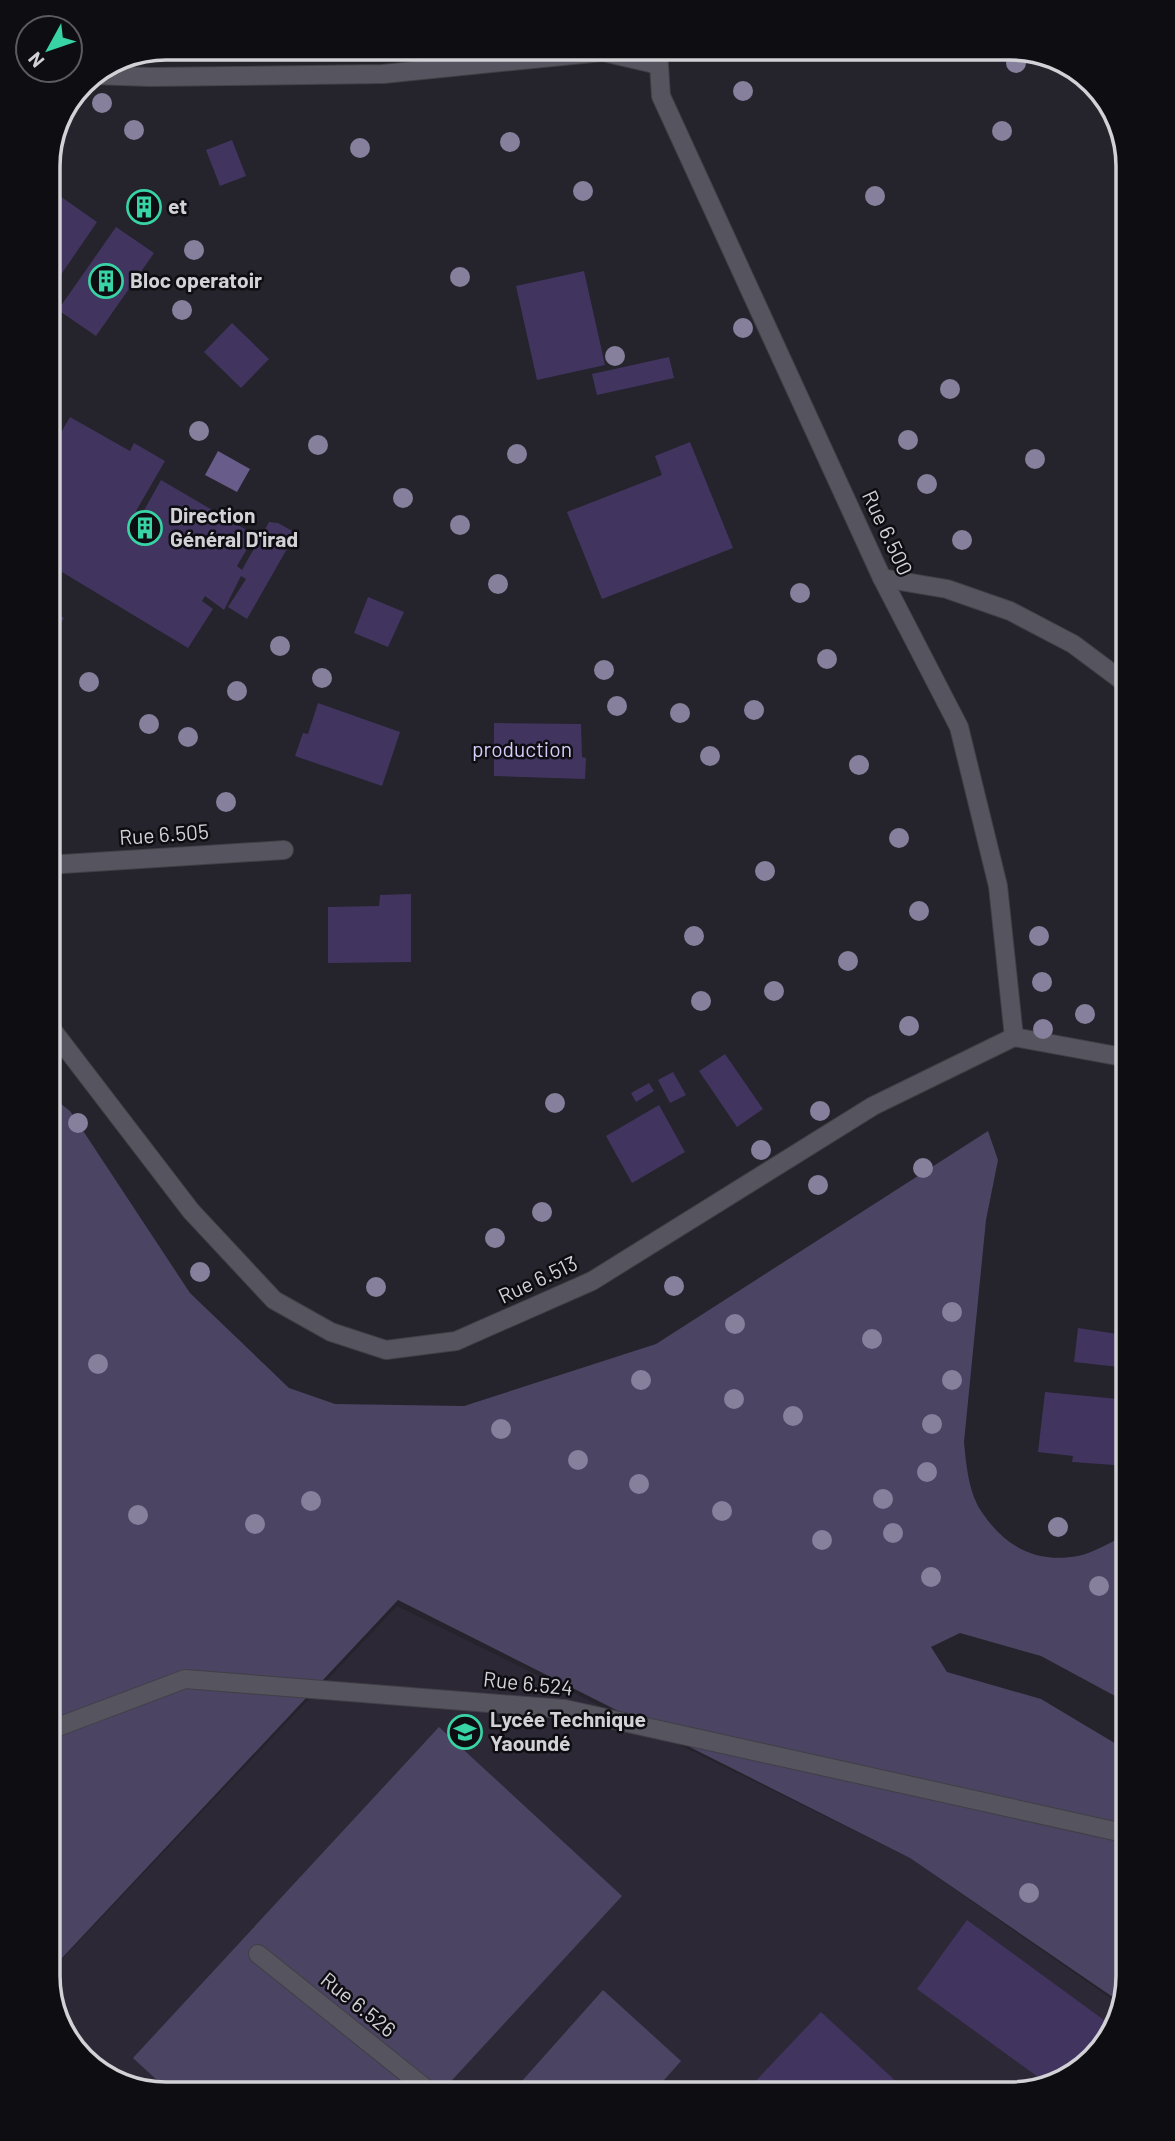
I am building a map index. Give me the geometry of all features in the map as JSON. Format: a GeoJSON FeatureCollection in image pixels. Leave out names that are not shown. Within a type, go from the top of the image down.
{"type":"FeatureCollection","features":[{"type":"Feature","properties":{"kind":"street"},"geometry":{"type":"LineString","coordinates":[[110,76],[383,74],[523,60]]}},
{"type":"Feature","properties":{"kind":"street","name":"Rue 6.500"},"geometry":{"type":"LineString","coordinates":[[663,60],[661,96],[882,578],[959,727],[998,886],[1014,1037]]}},
{"type":"Feature","properties":{"kind":"street"},"geometry":{"type":"LineString","coordinates":[[882,578],[947,589],[1010,611],[1073,644],[1116,676]]}},
{"type":"Feature","properties":{"kind":"street","name":"Rue 6.505"},"geometry":{"type":"LineString","coordinates":[[60,864],[284,850]]}},
{"type":"Feature","properties":{"kind":"street"},"geometry":{"type":"LineString","coordinates":[[1014,1037],[1116,1056]]}},
{"type":"Feature","properties":{"kind":"street","name":"Rue 6.513"},"geometry":{"type":"LineString","coordinates":[[60,1040],[191,1211],[274,1300],[331,1332],[386,1350],[456,1341],[592,1280],[873,1106],[1014,1037]]}},
{"type":"Feature","properties":{"kind":"street","name":"Rue 6.524"},"geometry":{"type":"LineString","coordinates":[[60,1726],[185,1678],[565,1709],[1116,1831]]}},
{"type":"Feature","properties":{"kind":"street","name":"Rue 6.526"},"geometry":{"type":"LineString","coordinates":[[258,1954],[417,2081]]}},
{"type":"Feature","properties":{"kind":"shaded area"},"geometry":{"type":"Polygon","coordinates":[[[218,451],[250,469],[237,492],[205,475],[218,451]]]}},
{"type":"Feature","properties":{"kind":"shaded area"},"geometry":{"type":"Polygon","coordinates":[[[60,1103],[70,1111],[190,1293],[289,1388],[335,1404],[464,1406],[656,1344],[988,1131],[998,1160],[986,1220],[964,1442],[970,1483],[978,1506],[997,1531],[1008,1541],[1033,1554],[1062,1558],[1078,1556],[1116,1540],[1116,1697],[1041,1656],[960,1633],[931,1647],[947,1672],[1041,1699],[1116,1744],[1116,1976],[1113,1997],[910,1858],[398,1600],[60,1960],[60,1103]]]}},
{"type":"Feature","properties":{"kind":"shaded area","name":"Lycée Technique Yaoundé"},"geometry":{"type":"Polygon","coordinates":[[[397,1606],[910,1858],[1113,2000],[1098,2035],[1074,2060],[1050,2073],[1010,2082],[158,2081],[118,2071],[90,2051],[68,2016],[62,1997],[60,1961],[397,1606]]]}},
{"type":"Feature","properties":{"kind":"shaded area"},"geometry":{"type":"Polygon","coordinates":[[[439,1727],[622,1896],[451,2081],[158,2081],[133,2058],[439,1727]]]}},
{"type":"Feature","properties":{"kind":"shaded area"},"geometry":{"type":"Polygon","coordinates":[[[603,1990],[681,2061],[663,2082],[522,2081],[603,1990]]]}},
{"type":"Feature","properties":{"kind":"building"},"geometry":{"type":"Polygon","coordinates":[[[232,140],[246,176],[220,186],[206,150],[232,140]]]}},
{"type":"Feature","properties":{"kind":"building","name":"et"},"geometry":{"type":"Polygon","coordinates":[[[144,191],[160,209],[145,222],[128,204],[144,191]]]}},
{"type":"Feature","properties":{"kind":"building"},"geometry":{"type":"Polygon","coordinates":[[[60,196],[97,222],[60,276],[60,196]]]}},
{"type":"Feature","properties":{"kind":"building","name":"Bloc operatoir"},"geometry":{"type":"Polygon","coordinates":[[[116,227],[154,253],[96,336],[60,311],[60,307],[116,227]]]}},
{"type":"Feature","properties":{"kind":"building"},"geometry":{"type":"Polygon","coordinates":[[[584,271],[605,365],[537,380],[516,286],[584,271]]]}},
{"type":"Feature","properties":{"kind":"building"},"geometry":{"type":"Polygon","coordinates":[[[232,323],[269,359],[241,388],[204,352],[232,323]]]}},
{"type":"Feature","properties":{"kind":"building"},"geometry":{"type":"Polygon","coordinates":[[[669,357],[674,378],[597,395],[592,374],[669,357]]]}},
{"type":"Feature","properties":{"kind":"building","name":"Direction Général D'irad"},"geometry":{"type":"Polygon","coordinates":[[[70,417],[130,451],[134,443],[165,461],[136,511],[142,514],[161,480],[255,535],[237,566],[242,570],[269,522],[278,523],[296,533],[247,619],[228,607],[246,579],[241,576],[224,610],[205,596],[202,601],[213,609],[188,648],[60,571],[60,434],[70,417]]]}},
{"type":"Feature","properties":{"kind":"building"},"geometry":{"type":"Polygon","coordinates":[[[690,442],[733,548],[602,599],[567,512],[662,475],[655,456],[690,442]]]}},
{"type":"Feature","properties":{"kind":"building"},"geometry":{"type":"Polygon","coordinates":[[[368,597],[404,612],[388,647],[354,633],[368,597]]]}},
{"type":"Feature","properties":{"kind":"building"},"geometry":{"type":"Polygon","coordinates":[[[318,703],[400,732],[382,786],[295,756],[303,733],[308,734],[318,703]]]}},
{"type":"Feature","properties":{"kind":"building","name":"production"},"geometry":{"type":"Polygon","coordinates":[[[494,723],[581,724],[582,757],[586,758],[585,779],[494,776],[494,723]]]}},
{"type":"Feature","properties":{"kind":"building"},"geometry":{"type":"Polygon","coordinates":[[[411,894],[411,962],[328,963],[328,907],[379,906],[380,895],[411,894]]]}},
{"type":"Feature","properties":{"kind":"building"},"geometry":{"type":"Polygon","coordinates":[[[725,1054],[763,1109],[737,1127],[699,1071],[725,1054]]]}},
{"type":"Feature","properties":{"kind":"building"},"geometry":{"type":"Polygon","coordinates":[[[673,1072],[686,1095],[670,1103],[658,1080],[673,1072]]]}},
{"type":"Feature","properties":{"kind":"building"},"geometry":{"type":"Polygon","coordinates":[[[649,1083],[654,1091],[636,1102],[631,1093],[649,1083]]]}},
{"type":"Feature","properties":{"kind":"building"},"geometry":{"type":"Polygon","coordinates":[[[659,1105],[685,1152],[632,1183],[606,1136],[659,1105]]]}},
{"type":"Feature","properties":{"kind":"building"},"geometry":{"type":"Polygon","coordinates":[[[1078,1328],[1116,1334],[1116,1367],[1074,1362],[1078,1328]]]}},
{"type":"Feature","properties":{"kind":"building"},"geometry":{"type":"Polygon","coordinates":[[[1045,1392],[1116,1399],[1116,1465],[1072,1462],[1073,1456],[1038,1452],[1045,1392]]]}},
{"type":"Feature","properties":{"kind":"building"},"geometry":{"type":"Polygon","coordinates":[[[967,1920],[1105,2021],[1098,2035],[1074,2060],[1038,2077],[917,1989],[967,1920]]]}},
{"type":"Feature","properties":{"kind":"building"},"geometry":{"type":"Polygon","coordinates":[[[821,2012],[897,2082],[755,2082],[821,2012]]]}},
{"type":"Feature","properties":{"kind":"place","name":"et"},"geometry":{"type":"Point","coordinates":[144,207]}},
{"type":"Feature","properties":{"kind":"place","name":"Bloc operatoir"},"geometry":{"type":"Point","coordinates":[106,281]}},
{"type":"Feature","properties":{"kind":"place","name":"Direction Général D'irad"},"geometry":{"type":"Point","coordinates":[145,528]}},
{"type":"Feature","properties":{"kind":"place","name":"Lycée Technique Yaoundé"},"geometry":{"type":"Point","coordinates":[465,1732]}}]}
